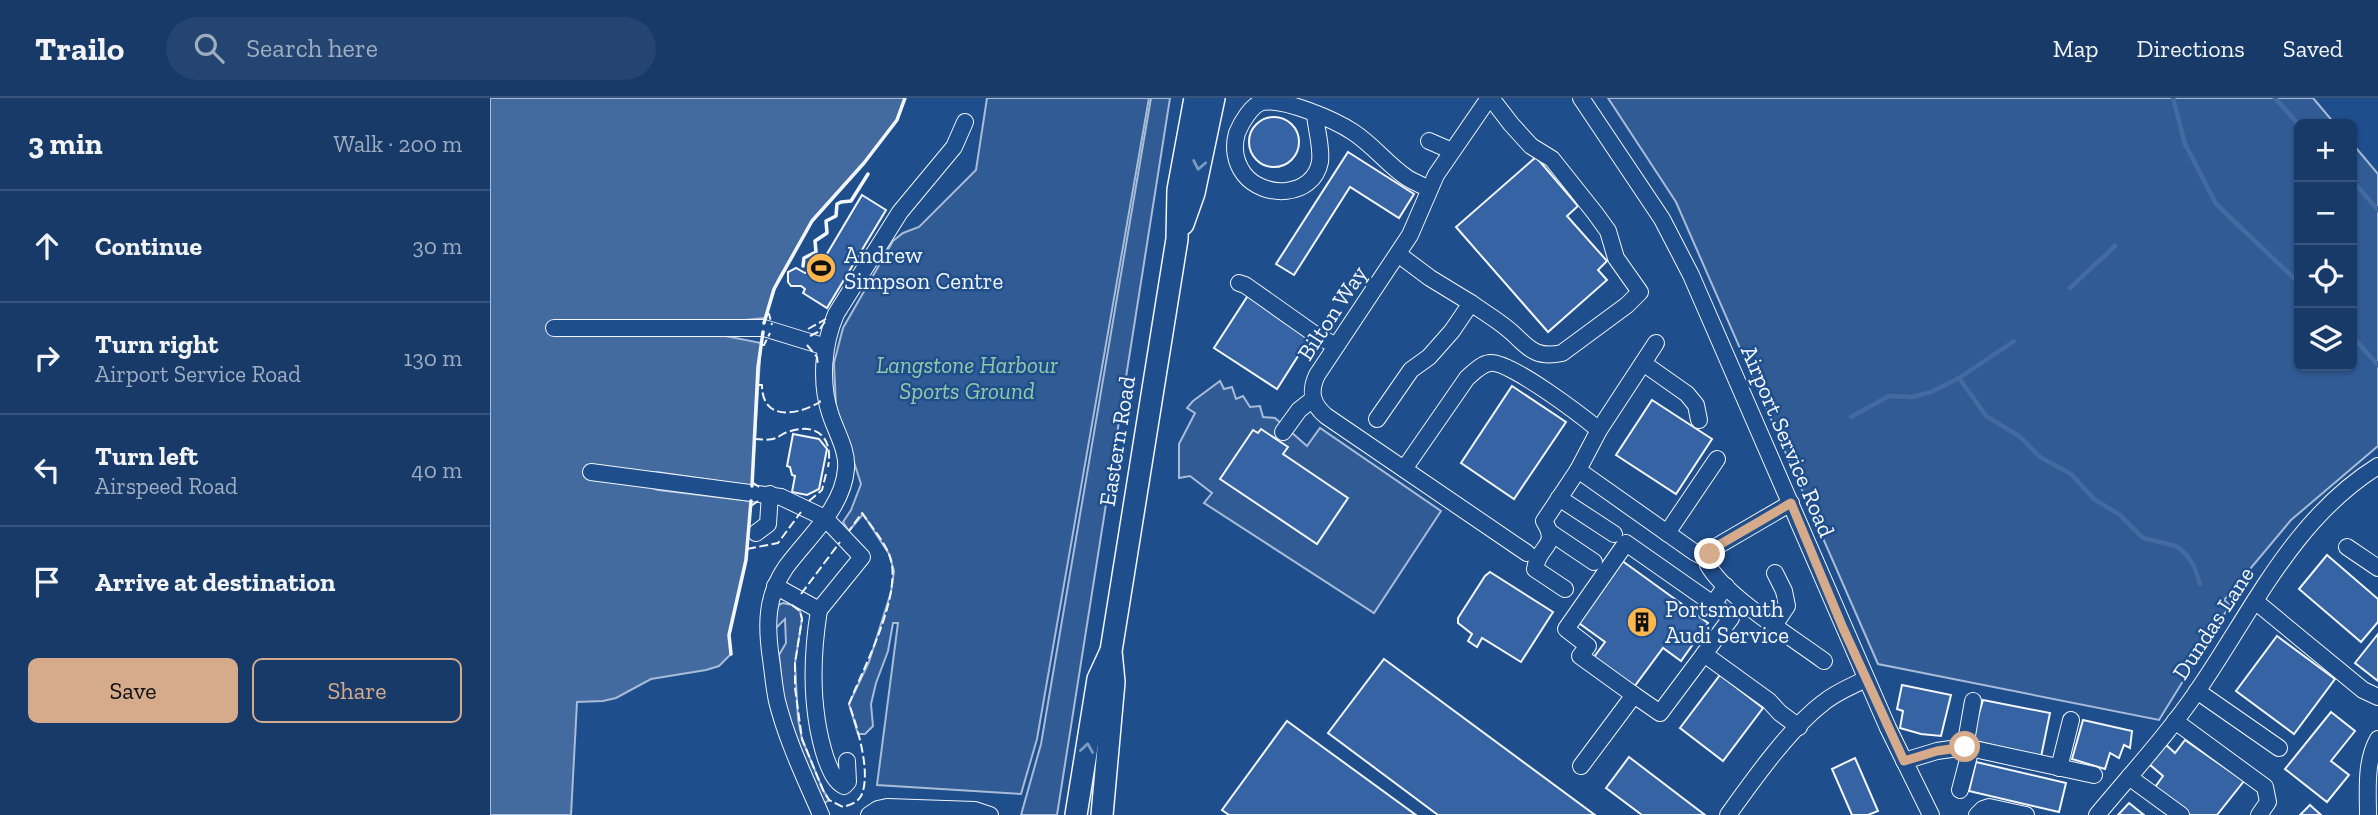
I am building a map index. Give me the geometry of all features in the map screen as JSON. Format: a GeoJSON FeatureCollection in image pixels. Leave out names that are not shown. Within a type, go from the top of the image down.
{"type":"FeatureCollection","features":[{"type":"Feature","properties":{"kind":"main road","name":"Eastern Road"},"geometry":{"type":"LineString","coordinates":[[1102,815],[1114,682],[1111,651],[1177,239],[1178,190],[1195,98]]}},
{"type":"Feature","properties":{"kind":"main road","name":"Eastern Road"},"geometry":{"type":"LineString","coordinates":[[1177,239],[1194,193],[1213,98]]}},
{"type":"Feature","properties":{"kind":"main road","name":"Eastern Road"},"geometry":{"type":"LineString","coordinates":[[1076,815],[1098,679],[1111,651]]}},
{"type":"Feature","properties":{"kind":"street","name":"Bilton Way"},"geometry":{"type":"LineString","coordinates":[[1490,98],[1452,151],[1429,189],[1417,221],[1398,254],[1313,384],[1313,399],[1317,409],[1326,416],[1527,553]]}},
{"type":"Feature","properties":{"kind":"street"},"geometry":{"type":"LineString","coordinates":[[1398,254],[1511,331],[1529,350],[1538,354],[1562,353],[1628,305],[1640,292],[1616,258],[1608,231],[1595,213],[1552,159],[1531,146],[1490,98]]}},
{"type":"Feature","properties":{"kind":"street","name":"Airport Service Road"},"geometry":{"type":"LineString","coordinates":[[1581,98],[1646,194],[1677,247],[1866,678],[1931,815]]}},
{"type":"Feature","properties":{"kind":"street"},"geometry":{"type":"LineString","coordinates":[[1315,114],[1320,162],[1310,180],[1287,191],[1273,191],[1260,187],[1242,172],[1234,148],[1238,130],[1255,105],[1277,101],[1315,114],[1353,132],[1405,177],[1429,189]]}},
{"type":"Feature","properties":{"kind":"street"},"geometry":{"type":"LineString","coordinates":[[821,815],[789,740],[776,698],[767,625],[769,604],[785,569],[840,494],[846,467],[845,456],[825,397],[824,379],[826,347],[836,314],[900,212],[954,147],[965,122]]}},
{"type":"Feature","properties":{"kind":"street"},"geometry":{"type":"LineString","coordinates":[[1429,141],[1452,151]]}},
{"type":"Feature","properties":{"kind":"street"},"geometry":{"type":"LineString","coordinates":[[1239,283],[1336,346]]}},
{"type":"Feature","properties":{"kind":"street"},"geometry":{"type":"LineString","coordinates":[[1377,419],[1411,370],[1429,357],[1452,331],[1471,303]]}},
{"type":"Feature","properties":{"kind":"street"},"geometry":{"type":"LineString","coordinates":[[554,328],[764,328],[826,347]]}},
{"type":"Feature","properties":{"kind":"street"},"geometry":{"type":"LineString","coordinates":[[1594,562],[1551,533],[1544,521],[1656,343]]}},
{"type":"Feature","properties":{"kind":"street"},"geometry":{"type":"LineString","coordinates":[[1404,469],[1467,378],[1477,369],[1492,362],[1508,367],[1599,430]]}},
{"type":"Feature","properties":{"kind":"street"},"geometry":{"type":"LineString","coordinates":[[1643,363],[1687,394],[1696,405],[1699,420]]}},
{"type":"Feature","properties":{"kind":"street"},"geometry":{"type":"LineString","coordinates":[[1283,432],[1299,410],[1313,399]]}},
{"type":"Feature","properties":{"kind":"street"},"geometry":{"type":"LineString","coordinates":[[1667,533],[1717,458]]}},
{"type":"Feature","properties":{"kind":"street","name":"Dundas Lane"},"geometry":{"type":"LineString","coordinates":[[2097,815],[2197,691],[2283,557],[2315,517],[2352,484],[2378,466]]}},
{"type":"Feature","properties":{"kind":"street"},"geometry":{"type":"LineString","coordinates":[[1578,470],[1694,552],[1708,559]]}},
{"type":"Feature","properties":{"kind":"street"},"geometry":{"type":"LineString","coordinates":[[591,471],[781,497],[825,518],[862,557],[819,610],[814,660],[814,711],[821,744],[830,769],[839,784],[844,786],[848,782],[847,761]]}},
{"type":"Feature","properties":{"kind":"street"},"geometry":{"type":"LineString","coordinates":[[756,533],[768,524],[770,494]]}},
{"type":"Feature","properties":{"kind":"street"},"geometry":{"type":"LineString","coordinates":[[1559,498],[1614,534]]}},
{"type":"Feature","properties":{"kind":"street"},"geometry":{"type":"LineString","coordinates":[[1791,503],[1719,545],[1710,554],[1708,565],[1726,586],[1824,661]]}},
{"type":"Feature","properties":{"kind":"street"},"geometry":{"type":"LineString","coordinates":[[1551,533],[1551,539],[1536,562],[1535,569],[1565,589]]}},
{"type":"Feature","properties":{"kind":"street"},"geometry":{"type":"LineString","coordinates":[[1626,543],[1713,604],[1731,618],[1660,713],[1580,656],[1588,646],[1566,629],[1626,543]]}},
{"type":"Feature","properties":{"kind":"street"},"geometry":{"type":"LineString","coordinates":[[2347,547],[2378,568]]}},
{"type":"Feature","properties":{"kind":"street"},"geometry":{"type":"LineString","coordinates":[[1774,624],[1787,606],[1784,591],[1775,573]]}},
{"type":"Feature","properties":{"kind":"street"},"geometry":{"type":"LineString","coordinates":[[775,586],[819,610]]}},
{"type":"Feature","properties":{"kind":"street"},"geometry":{"type":"LineString","coordinates":[[1713,604],[1726,586]]}},
{"type":"Feature","properties":{"kind":"street"},"geometry":{"type":"LineString","coordinates":[[2255,601],[2363,690],[2378,697]]}},
{"type":"Feature","properties":{"kind":"street"},"geometry":{"type":"LineString","coordinates":[[1704,654],[1769,701],[1798,727]]}},
{"type":"Feature","properties":{"kind":"street"},"geometry":{"type":"LineString","coordinates":[[1728,815],[1798,727],[1825,701],[1866,678]]}},
{"type":"Feature","properties":{"kind":"street"},"geometry":{"type":"LineString","coordinates":[[2197,691],[2279,748]]}},
{"type":"Feature","properties":{"kind":"street"},"geometry":{"type":"LineString","coordinates":[[1581,766],[1634,695]]}},
{"type":"Feature","properties":{"kind":"street"},"geometry":{"type":"LineString","coordinates":[[1960,790],[1973,701]]}},
{"type":"Feature","properties":{"kind":"street"},"geometry":{"type":"LineString","coordinates":[[2059,768],[2071,720]]}},
{"type":"Feature","properties":{"kind":"street"},"geometry":{"type":"LineString","coordinates":[[2175,721],[2265,787],[2268,802],[2259,815]]}},
{"type":"Feature","properties":{"kind":"street"},"geometry":{"type":"LineString","coordinates":[[2368,815],[2368,767],[2378,739]]}},
{"type":"Feature","properties":{"kind":"street"},"geometry":{"type":"LineString","coordinates":[[1904,761],[1937,751],[1968,747],[2094,775]]}},
{"type":"Feature","properties":{"kind":"street"},"geometry":{"type":"LineString","coordinates":[[2129,777],[2181,815]]}},
{"type":"Feature","properties":{"kind":"street"},"geometry":{"type":"LineString","coordinates":[[869,815],[887,807],[975,810],[990,815]]}},
{"type":"Feature","properties":{"kind":"street"},"geometry":{"type":"LineString","coordinates":[[1978,815],[1983,808],[1989,807],[2026,815]]}},
{"type":"Feature","properties":{"kind":"shaded area"},"geometry":{"type":"Polygon","coordinates":[[[490,98],[905,98],[897,120],[864,163],[812,221],[778,280],[765,318],[717,323],[715,334],[761,343],[752,486],[657,472],[651,474],[644,485],[658,490],[751,501],[746,560],[729,635],[731,654],[719,666],[651,679],[616,698],[577,702],[571,815],[490,815],[490,98]]]}},
{"type":"Feature","properties":{"kind":"shaded area","name":"Langstone Harbour Sports Ground"},"geometry":{"type":"Polygon","coordinates":[[[987,98],[1149,98],[1037,739],[1021,794],[877,785],[898,623],[893,623],[888,651],[876,683],[871,704],[873,726],[865,734],[858,734],[849,704],[869,662],[891,592],[894,571],[889,554],[863,514],[849,531],[843,522],[861,484],[836,406],[834,363],[843,328],[893,241],[903,233],[919,227],[976,170],[987,98]]]}},
{"type":"Feature","properties":{"kind":"shaded area"},"geometry":{"type":"Polygon","coordinates":[[[1151,98],[1170,98],[1057,815],[1021,815],[1041,744],[1151,98]]]}},
{"type":"Feature","properties":{"kind":"shaded area"},"geometry":{"type":"Polygon","coordinates":[[[1608,98],[2313,98],[2331,119],[2294,119],[2294,371],[2357,371],[2357,149],[2378,174],[2378,446],[2291,520],[2224,600],[2230,605],[2159,720],[1878,664],[1676,202],[1608,98]]]}},
{"type":"Feature","properties":{"kind":"shaded area"},"geometry":{"type":"Polygon","coordinates":[[[1220,381],[1224,389],[1232,387],[1236,399],[1243,396],[1250,407],[1260,406],[1263,417],[1275,418],[1307,446],[1320,428],[1441,511],[1374,613],[1204,503],[1212,493],[1190,476],[1179,478],[1179,444],[1195,413],[1187,408],[1220,381]]]}},
{"type":"Feature","properties":{"kind":"shaded area"},"geometry":{"type":"Polygon","coordinates":[[[783,603],[800,611],[802,619],[795,663],[798,719],[802,739],[829,800],[822,805],[799,751],[783,697],[779,655],[786,643],[785,619],[776,628],[772,628],[776,606],[783,603]]]}},
{"type":"Feature","properties":{"kind":"building"},"geometry":{"type":"Polygon","coordinates":[[[1274,117],[1291,125],[1299,142],[1291,159],[1274,167],[1257,159],[1249,142],[1257,125],[1274,117]]]}},
{"type":"Feature","properties":{"kind":"building"},"geometry":{"type":"Polygon","coordinates":[[[1348,152],[1414,194],[1399,218],[1350,187],[1294,275],[1276,264],[1348,152]]]}},
{"type":"Feature","properties":{"kind":"building"},"geometry":{"type":"Polygon","coordinates":[[[1536,157],[1578,206],[1567,216],[1607,261],[1598,270],[1607,280],[1548,332],[1456,227],[1536,157]]]}},
{"type":"Feature","properties":{"kind":"building"},"geometry":{"type":"Polygon","coordinates":[[[862,195],[886,210],[827,308],[803,293],[805,289],[801,286],[791,286],[788,272],[796,268],[805,273],[818,269],[862,195]]]}},
{"type":"Feature","properties":{"kind":"building"},"geometry":{"type":"Polygon","coordinates":[[[1249,294],[1312,334],[1277,389],[1214,348],[1249,294]]]}},
{"type":"Feature","properties":{"kind":"building"},"geometry":{"type":"Polygon","coordinates":[[[1512,386],[1566,422],[1514,499],[1461,463],[1512,386]]]}},
{"type":"Feature","properties":{"kind":"building"},"geometry":{"type":"Polygon","coordinates":[[[1652,400],[1712,439],[1676,494],[1616,455],[1652,400]]]}},
{"type":"Feature","properties":{"kind":"building"},"geometry":{"type":"Polygon","coordinates":[[[1261,429],[1288,447],[1283,454],[1348,498],[1317,544],[1220,479],[1253,430],[1258,433],[1261,429]]]}},
{"type":"Feature","properties":{"kind":"building"},"geometry":{"type":"Polygon","coordinates":[[[793,434],[819,439],[827,449],[819,489],[807,495],[792,492],[795,476],[787,466],[793,434]]]}},
{"type":"Feature","properties":{"kind":"building"},"geometry":{"type":"Polygon","coordinates":[[[2327,555],[2378,599],[2378,622],[2361,642],[2299,589],[2327,555]]]}},
{"type":"Feature","properties":{"kind":"building","name":"Portsmouth Audi Service"},"geometry":{"type":"Polygon","coordinates":[[[1621,560],[1708,623],[1681,661],[1663,648],[1634,687],[1594,657],[1605,642],[1576,621],[1621,560]]]}},
{"type":"Feature","properties":{"kind":"building"},"geometry":{"type":"Polygon","coordinates":[[[1490,572],[1553,612],[1521,662],[1482,638],[1477,647],[1468,641],[1472,634],[1458,623],[1458,618],[1490,572]]]}},
{"type":"Feature","properties":{"kind":"building"},"geometry":{"type":"Polygon","coordinates":[[[2378,634],[2378,681],[2355,663],[2378,634]]]}},
{"type":"Feature","properties":{"kind":"building"},"geometry":{"type":"Polygon","coordinates":[[[2277,636],[2335,679],[2294,734],[2236,691],[2277,636]]]}},
{"type":"Feature","properties":{"kind":"building"},"geometry":{"type":"Polygon","coordinates":[[[1384,659],[1595,815],[1438,815],[1328,733],[1384,659]]]}},
{"type":"Feature","properties":{"kind":"building"},"geometry":{"type":"Polygon","coordinates":[[[1720,675],[1763,708],[1723,761],[1680,728],[1720,675]]]}},
{"type":"Feature","properties":{"kind":"building"},"geometry":{"type":"Polygon","coordinates":[[[1902,685],[1951,695],[1941,736],[1900,728],[1903,711],[1897,709],[1902,685]]]}},
{"type":"Feature","properties":{"kind":"building"},"geometry":{"type":"Polygon","coordinates":[[[1983,700],[2050,713],[2041,757],[1971,740],[1983,700]]]}},
{"type":"Feature","properties":{"kind":"building"},"geometry":{"type":"Polygon","coordinates":[[[2331,712],[2355,731],[2331,761],[2349,775],[2327,802],[2285,769],[2331,712]]]}},
{"type":"Feature","properties":{"kind":"building"},"geometry":{"type":"Polygon","coordinates":[[[2083,720],[2132,731],[2130,748],[2124,745],[2119,758],[2110,753],[2105,769],[2072,759],[2083,720]]]}},
{"type":"Feature","properties":{"kind":"building"},"geometry":{"type":"Polygon","coordinates":[[[1287,721],[1416,815],[1229,815],[1222,810],[1287,721]]]}},
{"type":"Feature","properties":{"kind":"building"},"geometry":{"type":"Polygon","coordinates":[[[2185,740],[2244,781],[2217,815],[2188,815],[2153,790],[2163,776],[2149,764],[2165,744],[2175,753],[2185,740]]]}},
{"type":"Feature","properties":{"kind":"building"},"geometry":{"type":"Polygon","coordinates":[[[1629,757],[1705,815],[1642,815],[1606,788],[1629,757]]]}},
{"type":"Feature","properties":{"kind":"building"},"geometry":{"type":"Polygon","coordinates":[[[1855,758],[1878,811],[1868,815],[1852,815],[1832,769],[1855,758]]]}},
{"type":"Feature","properties":{"kind":"building"},"geometry":{"type":"Polygon","coordinates":[[[1976,762],[2066,783],[2059,812],[1969,791],[1976,762]]]}},
{"type":"Feature","properties":{"kind":"building"},"geometry":{"type":"Polygon","coordinates":[[[2129,803],[2144,815],[2118,815],[2129,803]]]}},
{"type":"Feature","properties":{"kind":"building"},"geometry":{"type":"Polygon","coordinates":[[[2310,805],[2321,815],[2300,815],[2310,805]]]}},
{"type":"Feature","properties":{"kind":"waterway"},"geometry":{"type":"LineString","coordinates":[[2173,98],[2185,144],[2216,204],[2294,278]]}},
{"type":"Feature","properties":{"kind":"waterway"},"geometry":{"type":"LineString","coordinates":[[2275,98],[2294,119]]}},
{"type":"Feature","properties":{"kind":"waterway"},"geometry":{"type":"LineString","coordinates":[[2354,182],[2378,210]]}},
{"type":"Feature","properties":{"kind":"waterway"},"geometry":{"type":"LineString","coordinates":[[2070,288],[2115,246]]}},
{"type":"Feature","properties":{"kind":"waterway"},"geometry":{"type":"LineString","coordinates":[[1959,378],[2014,341]]}},
{"type":"Feature","properties":{"kind":"waterway"},"geometry":{"type":"LineString","coordinates":[[2357,342],[2378,365]]}},
{"type":"Feature","properties":{"kind":"waterway"},"geometry":{"type":"LineString","coordinates":[[1851,417],[1889,396],[1912,397],[1931,392],[1959,378],[1986,416],[2019,436],[2040,457],[2071,474],[2094,499],[2120,515],[2143,538],[2176,546],[2185,553],[2194,566],[2200,584]]}},
{"type":"Feature","properties":{"kind":"fence"},"geometry":{"type":"LineString","coordinates":[[766,313],[769,314],[772,325]]}},
{"type":"Feature","properties":{"kind":"fence"},"geometry":{"type":"LineString","coordinates":[[808,329],[826,319]]}},
{"type":"Feature","properties":{"kind":"fence"},"geometry":{"type":"LineString","coordinates":[[810,336],[818,332],[826,320]]}},
{"type":"Feature","properties":{"kind":"fence"},"geometry":{"type":"LineString","coordinates":[[761,345],[764,345],[770,333]]}},
{"type":"Feature","properties":{"kind":"fence"},"geometry":{"type":"LineString","coordinates":[[807,345],[817,357],[818,366]]}},
{"type":"Feature","properties":{"kind":"fence"},"geometry":{"type":"LineString","coordinates":[[757,385],[762,385],[768,405],[783,412],[811,407],[820,402],[819,398]]}},
{"type":"Feature","properties":{"kind":"fence"},"geometry":{"type":"LineString","coordinates":[[754,439],[768,440],[796,430],[813,430],[825,439],[829,456],[828,467]]}},
{"type":"Feature","properties":{"kind":"fence"},"geometry":{"type":"LineString","coordinates":[[809,501],[822,490],[826,474]]}},
{"type":"Feature","properties":{"kind":"fence"},"geometry":{"type":"LineString","coordinates":[[752,482],[759,487]]}},
{"type":"Feature","properties":{"kind":"fence"},"geometry":{"type":"LineString","coordinates":[[751,506],[758,501]]}},
{"type":"Feature","properties":{"kind":"fence"},"geometry":{"type":"LineString","coordinates":[[747,549],[778,543],[801,512]]}},
{"type":"Feature","properties":{"kind":"fence"},"geometry":{"type":"LineString","coordinates":[[792,605],[800,611],[802,619],[795,663],[795,688],[802,739],[829,800],[843,807],[857,800],[864,787],[862,750],[849,704],[887,609],[892,570],[889,554],[862,513],[849,531]]}},
{"type":"Feature","properties":{"kind":"fence"},"geometry":{"type":"LineString","coordinates":[[801,594],[840,542]]}},
{"type":"Feature","properties":{"kind":"wall"},"geometry":{"type":"LineString","coordinates":[[764,323],[774,289],[812,221],[864,163],[897,120],[905,98]]}},
{"type":"Feature","properties":{"kind":"wall"},"geometry":{"type":"LineString","coordinates":[[803,266],[804,258],[816,252],[815,241],[827,233],[826,221],[836,216],[837,204],[851,201],[868,174]]}},
{"type":"Feature","properties":{"kind":"wall"},"geometry":{"type":"LineString","coordinates":[[752,486],[758,367],[763,332]]}},
{"type":"Feature","properties":{"kind":"wall"},"geometry":{"type":"LineString","coordinates":[[731,654],[729,635],[746,560],[751,501]]}},
{"type":"Feature","properties":{"kind":"place","name":"Andrew Simpson Centre"},"geometry":{"type":"Point","coordinates":[821,268]}},
{"type":"Feature","properties":{"kind":"place","name":"Portsmouth Audi Service"},"geometry":{"type":"Point","coordinates":[1642,622]}},
{"type":"Feature","properties":{"kind":"route"},"geometry":{"type":"LineString","coordinates":[[1710,554],[1719,545],[1791,503],[1843,628],[1904,761],[1937,751],[1965,747]]}}]}
